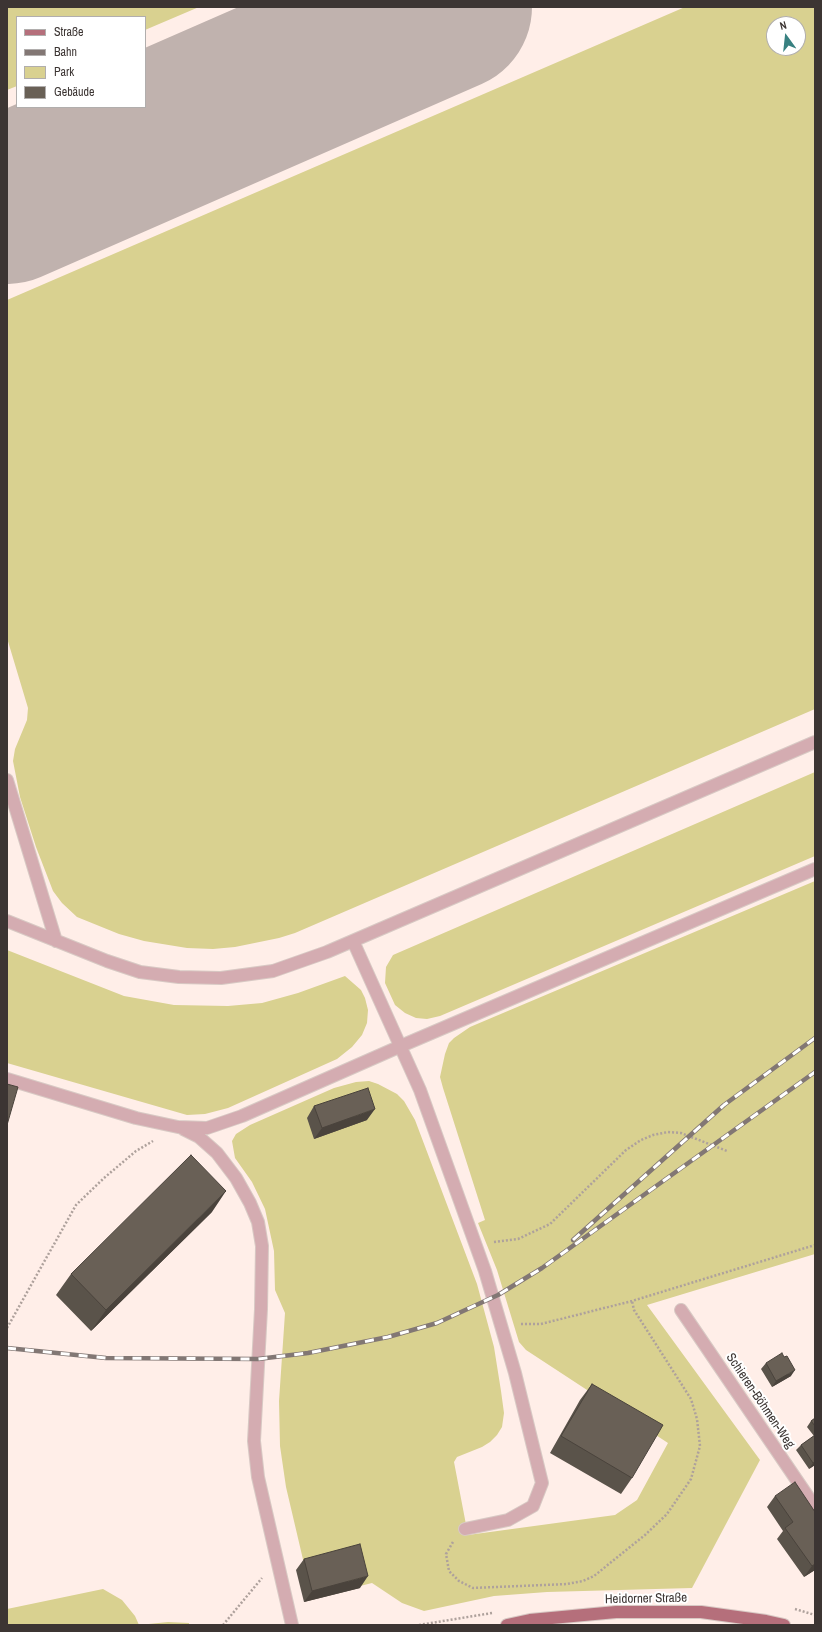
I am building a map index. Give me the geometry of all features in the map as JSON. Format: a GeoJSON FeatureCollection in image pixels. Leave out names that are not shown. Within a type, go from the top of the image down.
{"type":"FeatureCollection","features":[{"type":"Feature","properties":{"kind":"main road","name":"Heidorner Straße"},"geometry":{"type":"LineString","coordinates":[[507,1625],[530,1620],[616,1612],[700,1612],[784,1625]]}},
{"type":"Feature","properties":{"kind":"street"},"geometry":{"type":"LineString","coordinates":[[7,921],[140,972],[179,977],[221,978],[273,971],[327,952],[815,742]]}},
{"type":"Feature","properties":{"kind":"street"},"geometry":{"type":"LineString","coordinates":[[7,780],[56,941]]}},
{"type":"Feature","properties":{"kind":"street"},"geometry":{"type":"LineString","coordinates":[[7,1079],[136,1118],[178,1127],[207,1128],[242,1116],[401,1046],[815,869]]}},
{"type":"Feature","properties":{"kind":"street"},"geometry":{"type":"LineString","coordinates":[[353,941],[420,1090],[471,1235],[500,1320],[515,1373],[542,1483],[533,1506],[508,1520],[465,1529]]}},
{"type":"Feature","properties":{"kind":"street"},"geometry":{"type":"LineString","coordinates":[[178,1127],[199,1137],[217,1152],[236,1178],[250,1203],[258,1222],[262,1246],[261,1309],[254,1441],[258,1478],[292,1625]]}},
{"type":"Feature","properties":{"kind":"street","name":"Schieren-Böhmen-Weg"},"geometry":{"type":"LineString","coordinates":[[681,1310],[815,1507]]}},
{"type":"Feature","properties":{"kind":"path"},"geometry":{"type":"LineString","coordinates":[[7,1328],[76,1205],[104,1178],[136,1151],[178,1127]]}},
{"type":"Feature","properties":{"kind":"path"},"geometry":{"type":"LineString","coordinates":[[471,1235],[487,1242],[502,1242],[518,1239],[550,1224],[626,1150],[641,1140],[653,1135],[668,1132],[681,1133],[727,1151]]}},
{"type":"Feature","properties":{"kind":"path"},"geometry":{"type":"LineString","coordinates":[[500,1320],[525,1325],[541,1324],[632,1301],[815,1245]]}},
{"type":"Feature","properties":{"kind":"path"},"geometry":{"type":"LineString","coordinates":[[465,1529],[453,1542],[446,1554],[449,1571],[459,1581],[473,1588],[567,1584],[583,1581],[594,1576],[645,1535],[667,1514],[691,1479],[700,1446],[698,1419],[690,1399],[634,1310],[632,1301]]}},
{"type":"Feature","properties":{"kind":"path"},"geometry":{"type":"LineString","coordinates":[[223,1625],[262,1578],[279,1566]]}},
{"type":"Feature","properties":{"kind":"green space"},"geometry":{"type":"Polygon","coordinates":[[[7,7],[199,7],[146,30],[146,16],[16,16],[16,86],[7,90],[7,7]]]}},
{"type":"Feature","properties":{"kind":"green space"},"geometry":{"type":"Polygon","coordinates":[[[685,7],[815,7],[815,709],[295,933],[279,938],[235,947],[213,949],[187,948],[144,941],[119,934],[77,917],[62,903],[53,891],[36,847],[20,797],[13,761],[15,749],[27,720],[28,708],[7,638],[7,300],[685,7]]]}},
{"type":"Feature","properties":{"kind":"green space"},"geometry":{"type":"Polygon","coordinates":[[[815,772],[815,856],[440,1016],[427,1019],[416,1018],[405,1013],[395,1005],[385,983],[386,967],[393,955],[815,772]]]}},
{"type":"Feature","properties":{"kind":"green space"},"geometry":{"type":"Polygon","coordinates":[[[815,881],[815,1254],[647,1305],[760,1460],[692,1588],[547,1592],[494,1596],[424,1611],[402,1603],[372,1583],[360,1586],[305,1568],[286,1487],[280,1446],[279,1401],[285,1313],[275,1290],[274,1251],[265,1209],[252,1182],[235,1158],[232,1141],[236,1134],[250,1125],[334,1088],[356,1082],[369,1081],[378,1084],[397,1094],[404,1101],[415,1120],[477,1284],[494,1347],[501,1391],[504,1413],[502,1427],[497,1435],[482,1447],[457,1457],[454,1462],[468,1535],[615,1515],[637,1500],[668,1443],[526,1350],[519,1342],[497,1270],[478,1223],[485,1220],[440,1077],[445,1054],[449,1043],[470,1027],[815,881]]]}},
{"type":"Feature","properties":{"kind":"green space"},"geometry":{"type":"Polygon","coordinates":[[[7,950],[124,996],[174,1005],[228,1006],[262,1003],[298,993],[345,976],[361,990],[365,998],[368,1010],[367,1023],[362,1035],[352,1047],[337,1059],[228,1108],[205,1114],[187,1115],[7,1063],[7,950]]]}},
{"type":"Feature","properties":{"kind":"green space"},"geometry":{"type":"Polygon","coordinates":[[[103,1589],[122,1600],[135,1616],[139,1625],[7,1625],[7,1609],[103,1589]]]}},
{"type":"Feature","properties":{"kind":"green space"},"geometry":{"type":"Polygon","coordinates":[[[168,1622],[189,1623],[189,1625],[139,1625],[168,1622]]]}},
{"type":"Feature","properties":{"kind":"building"},"geometry":{"type":"Polygon","coordinates":[[[7,1084],[18,1087],[7,1125],[7,1084]]]}},
{"type":"Feature","properties":{"kind":"building"},"geometry":{"type":"Polygon","coordinates":[[[368,1088],[375,1109],[322,1128],[314,1106],[368,1088]]]}},
{"type":"Feature","properties":{"kind":"building"},"geometry":{"type":"Polygon","coordinates":[[[191,1155],[226,1191],[106,1310],[71,1274],[191,1155]]]}},
{"type":"Feature","properties":{"kind":"building"},"geometry":{"type":"Polygon","coordinates":[[[782,1353],[784,1357],[787,1356],[795,1370],[776,1381],[766,1363],[782,1353]]]}},
{"type":"Feature","properties":{"kind":"building"},"geometry":{"type":"Polygon","coordinates":[[[592,1384],[663,1425],[632,1478],[561,1436],[592,1384]]]}},
{"type":"Feature","properties":{"kind":"building"},"geometry":{"type":"Polygon","coordinates":[[[815,1418],[815,1426],[811,1421],[815,1418]]]}},
{"type":"Feature","properties":{"kind":"building"},"geometry":{"type":"Polygon","coordinates":[[[815,1435],[815,1462],[813,1463],[801,1445],[815,1435]]]}},
{"type":"Feature","properties":{"kind":"building"},"geometry":{"type":"Polygon","coordinates":[[[795,1482],[815,1512],[815,1564],[812,1566],[785,1528],[793,1522],[775,1496],[795,1482]]]}},
{"type":"Feature","properties":{"kind":"building"},"geometry":{"type":"Polygon","coordinates":[[[360,1544],[368,1576],[312,1591],[304,1559],[360,1544]]]}},
{"type":"Feature","properties":{"kind":"runway"},"geometry":{"type":"LineString","coordinates":[[7,200],[448,7]]}},
{"type":"Feature","properties":{"kind":"railway"},"geometry":{"type":"LineString","coordinates":[[573,1240],[724,1105],[815,1038]]}},
{"type":"Feature","properties":{"kind":"railway"},"geometry":{"type":"LineString","coordinates":[[7,1348],[106,1358],[258,1359],[308,1353],[388,1337],[437,1323],[498,1295],[542,1268],[815,1072]]}}]}
